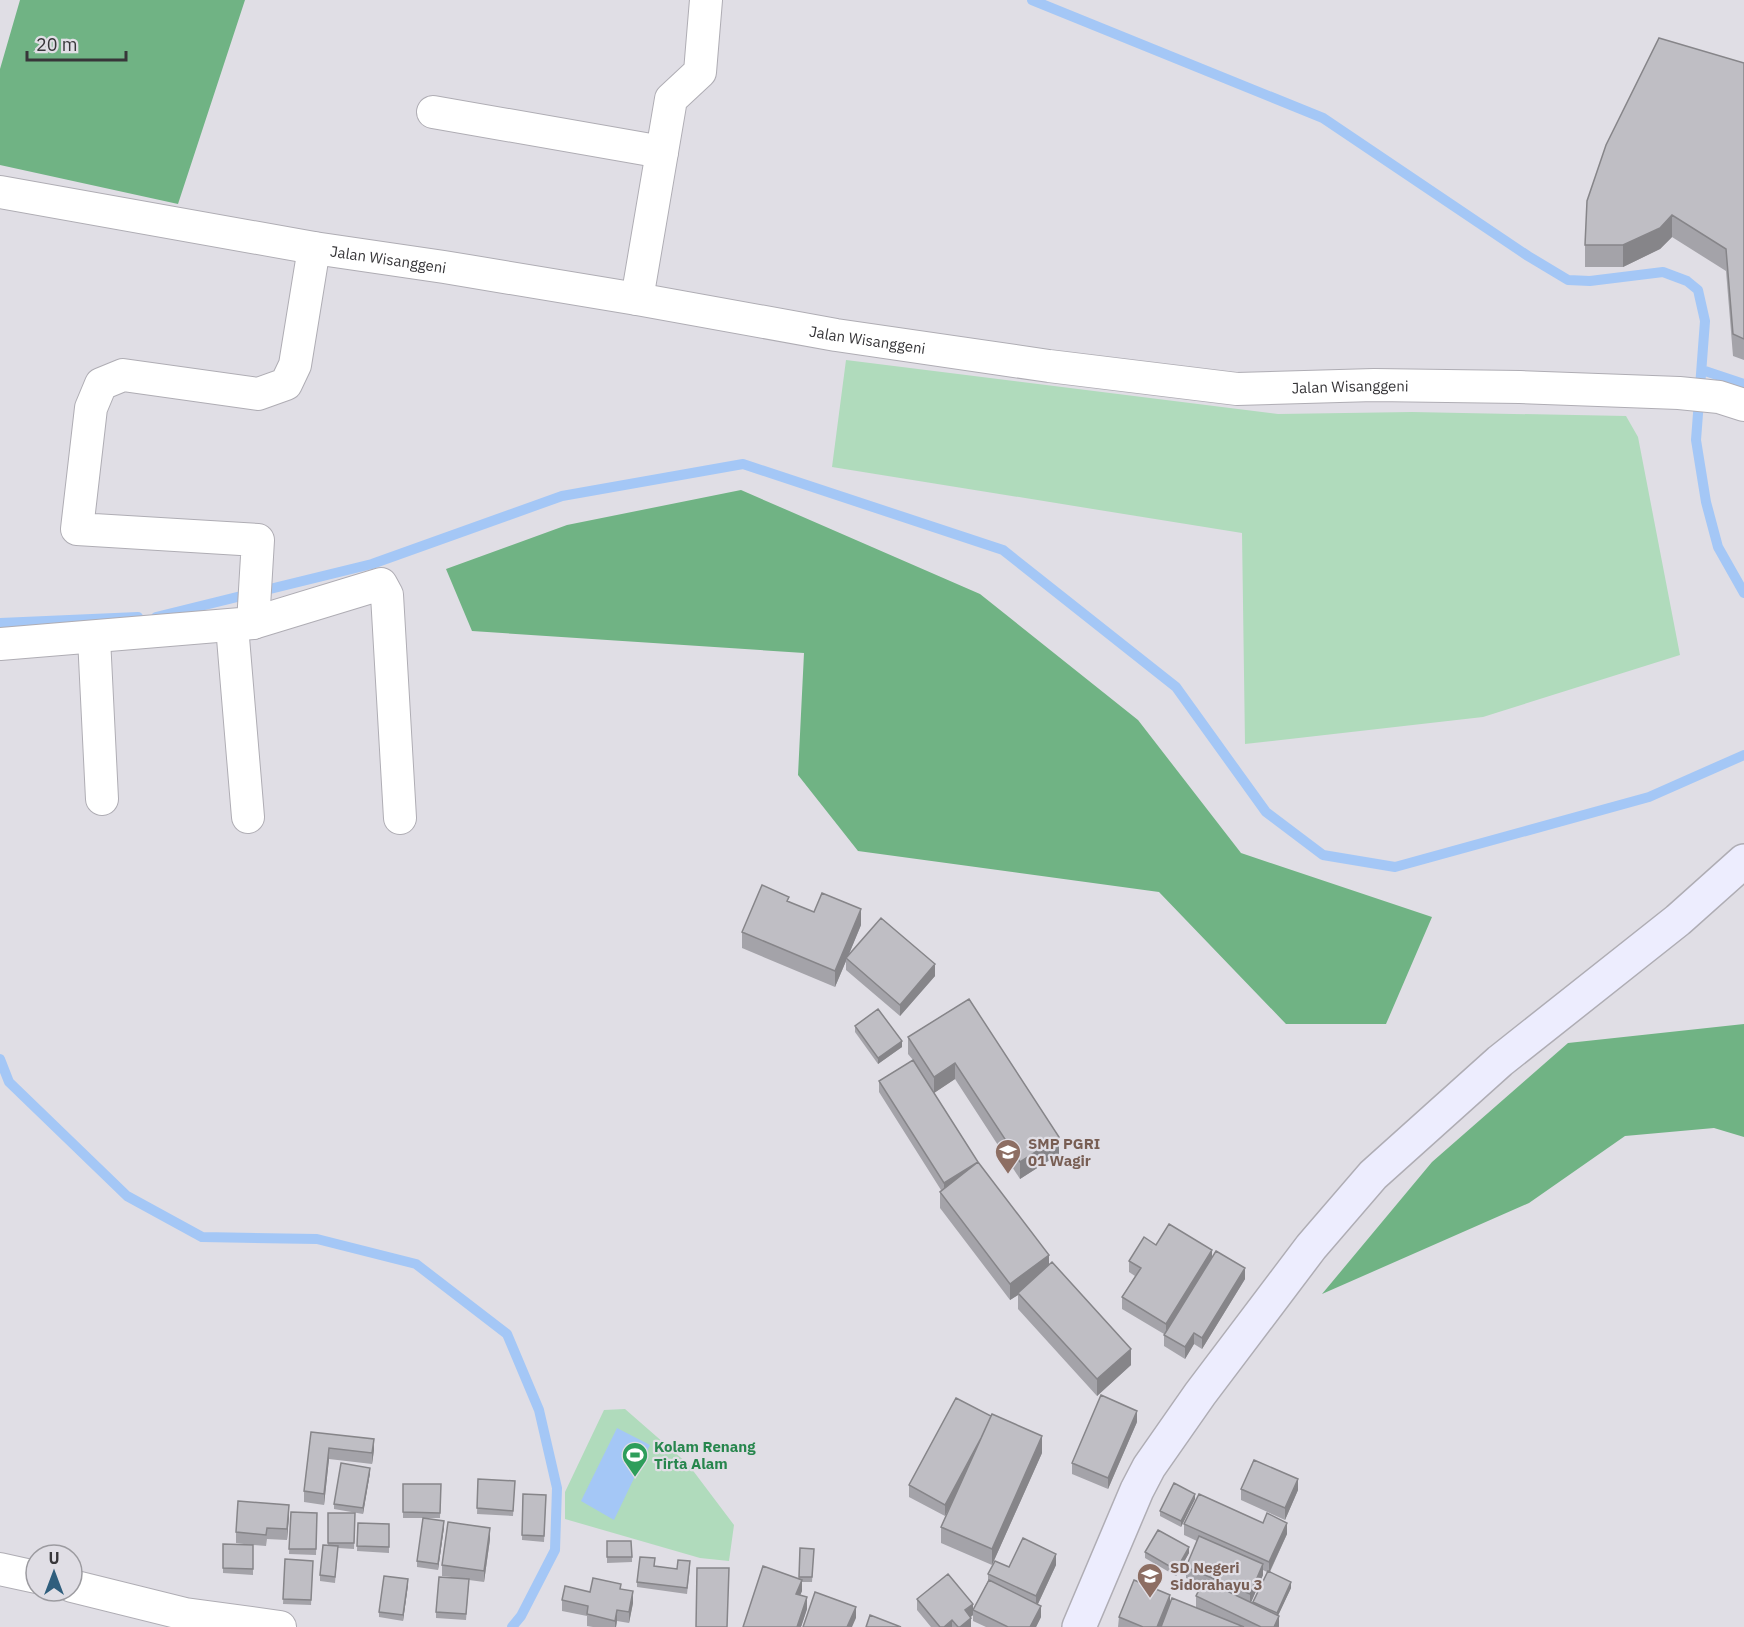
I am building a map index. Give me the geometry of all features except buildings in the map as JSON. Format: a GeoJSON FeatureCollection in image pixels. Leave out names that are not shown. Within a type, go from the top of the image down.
{"type":"FeatureCollection","features":[{"type":"Feature","properties":{"kind":"main road"},"geometry":{"type":"LineString","coordinates":[[1078,1627],[1149,1467],[1200,1394],[1299,1264],[1373,1174],[1500,1061],[1678,920],[1744,861]]}},
{"type":"Feature","properties":{"kind":"street"},"geometry":{"type":"LineString","coordinates":[[637,299],[671,99],[700,72],[706,0]]}},
{"type":"Feature","properties":{"kind":"street"},"geometry":{"type":"LineString","coordinates":[[433,112],[662,152]]}},
{"type":"Feature","properties":{"kind":"street","name":"Jalan Wisanggeni"},"geometry":{"type":"LineString","coordinates":[[0,192],[314,248],[637,299],[848,337],[1049,366],[1237,389],[1374,385],[1520,387],[1679,393],[1732,401]]}},
{"type":"Feature","properties":{"kind":"street"},"geometry":{"type":"LineString","coordinates":[[248,817],[247,619],[258,540],[77,530],[91,408],[101,384],[123,375],[258,394],[286,384],[296,365],[314,248]]}},
{"type":"Feature","properties":{"kind":"street"},"geometry":{"type":"LineString","coordinates":[[0,644],[94,638],[247,619],[381,584],[387,595],[400,818]]}},
{"type":"Feature","properties":{"kind":"street"},"geometry":{"type":"LineString","coordinates":[[94,638],[102,799]]}},
{"type":"Feature","properties":{"kind":"street"},"geometry":{"type":"LineString","coordinates":[[0,1569],[24,1574]]}},
{"type":"Feature","properties":{"kind":"street"},"geometry":{"type":"LineString","coordinates":[[84,1589],[185,1614],[280,1627]]}},
{"type":"Feature","properties":{"kind":"green space"},"geometry":{"type":"Polygon","coordinates":[[[20,0],[245,0],[178,204],[0,165],[0,69],[20,0]]]}},
{"type":"Feature","properties":{"kind":"green space"},"geometry":{"type":"Polygon","coordinates":[[[846,360],[1278,414],[1412,412],[1626,416],[1638,437],[1680,655],[1483,717],[1245,744],[1242,533],[832,467],[846,360]]]}},
{"type":"Feature","properties":{"kind":"green space"},"geometry":{"type":"Polygon","coordinates":[[[741,490],[980,594],[1138,720],[1241,853],[1432,917],[1386,1024],[1286,1024],[1159,892],[858,851],[798,775],[804,653],[472,631],[446,569],[567,525],[741,490]]]}},
{"type":"Feature","properties":{"kind":"green space"},"geometry":{"type":"Polygon","coordinates":[[[1744,1024],[1744,1137],[1714,1128],[1625,1136],[1529,1203],[1322,1294],[1432,1162],[1568,1043],[1744,1024]]]}},
{"type":"Feature","properties":{"kind":"green space","name":"Kolam Renang Tirta Alam"},"geometry":{"type":"Polygon","coordinates":[[[625,1409],[688,1464],[734,1525],[729,1561],[700,1558],[565,1519],[565,1492],[604,1410],[625,1409]]]}},
{"type":"Feature","properties":{"kind":"water"},"geometry":{"type":"Polygon","coordinates":[[[617,1428],[650,1445],[614,1520],[581,1501],[617,1428]]]}},
{"type":"Feature","properties":{"kind":"waterway"},"geometry":{"type":"LineString","coordinates":[[1032,0],[1323,118],[1528,256],[1568,280],[1590,281],[1663,272],[1687,281],[1698,290],[1705,321],[1696,440],[1706,502],[1718,547],[1744,593]]}},
{"type":"Feature","properties":{"kind":"waterway"},"geometry":{"type":"LineString","coordinates":[[1702,370],[1744,384]]}},
{"type":"Feature","properties":{"kind":"waterway"},"geometry":{"type":"LineString","coordinates":[[156,617],[372,564],[562,496],[743,464],[1003,550],[1176,687],[1266,812],[1323,855],[1395,867],[1649,797],[1744,755]]}},
{"type":"Feature","properties":{"kind":"waterway"},"geometry":{"type":"LineString","coordinates":[[0,623],[138,617]]}},
{"type":"Feature","properties":{"kind":"waterway"},"geometry":{"type":"LineString","coordinates":[[0,1059],[9,1082],[127,1196],[202,1237],[317,1239],[416,1264],[507,1334],[539,1410],[557,1488],[555,1550],[521,1616],[512,1627]]}},
{"type":"Feature","properties":{"kind":"place","name":"SMP PGRI 01 Wagir"},"geometry":{"type":"Point","coordinates":[1008,1175]}},
{"type":"Feature","properties":{"kind":"place","name":"Kolam Renang Tirta Alam"},"geometry":{"type":"Point","coordinates":[635,1478]}},
{"type":"Feature","properties":{"kind":"place","name":"SD Negeri Sidorahayu 3"},"geometry":{"type":"Point","coordinates":[1150,1599]}}]}
